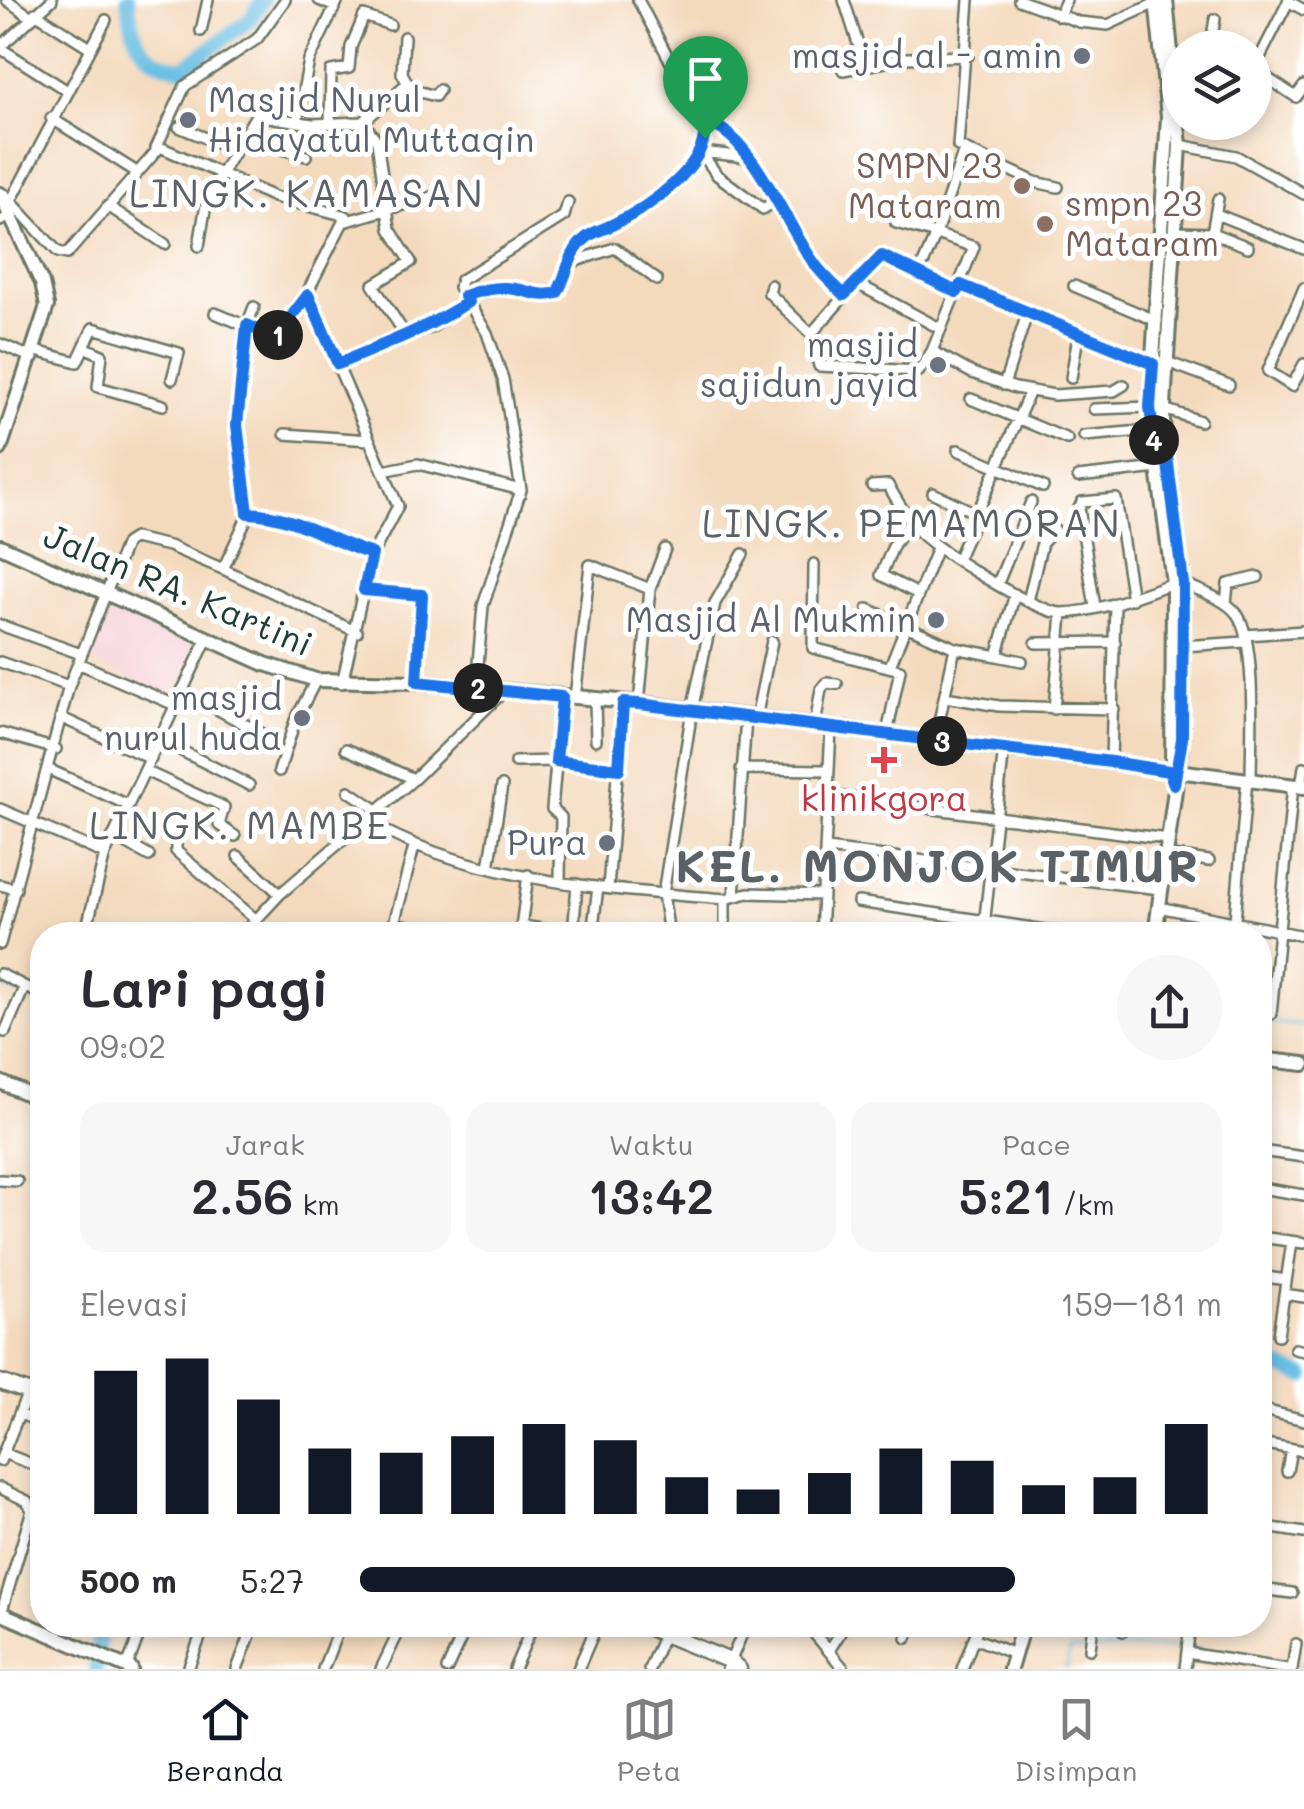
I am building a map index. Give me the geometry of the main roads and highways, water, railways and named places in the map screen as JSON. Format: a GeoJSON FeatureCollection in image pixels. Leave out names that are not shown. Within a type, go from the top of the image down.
{"type":"FeatureCollection","features":[{"type":"Feature","properties":{"kind":"main road"},"geometry":{"type":"LineString","coordinates":[[1154,2],[1163,30]]}},
{"type":"Feature","properties":{"kind":"main road"},"geometry":{"type":"LineString","coordinates":[[1154,2],[1168,106],[1170,201],[1175,232],[1157,408],[1182,646],[1174,781],[1156,922]]}},
{"type":"Feature","properties":{"kind":"main road"},"geometry":{"type":"LineString","coordinates":[[1160,363],[1156,321],[1180,140]]}},
{"type":"Feature","properties":{"kind":"main road"},"geometry":{"type":"LineString","coordinates":[[0,450],[46,312],[45,293],[5,219],[4,195]]}},
{"type":"Feature","properties":{"kind":"main road"},"geometry":{"type":"LineString","coordinates":[[1157,408],[1152,430],[1160,448],[1158,468],[1178,583],[1174,781]]}},
{"type":"Feature","properties":{"kind":"main road","name":"Jalan RA. Kartini"},"geometry":{"type":"LineString","coordinates":[[0,546],[207,638],[316,680],[417,682],[639,704],[1111,762],[1174,781],[1200,774],[1299,786]]}},
{"type":"Feature","properties":{"kind":"main road"},"geometry":{"type":"LineString","coordinates":[[1174,781],[1200,774]]}},
{"type":"Feature","properties":{"kind":"main road"},"geometry":{"type":"LineString","coordinates":[[1272,1060],[1304,1064]]}},
{"type":"Feature","properties":{"kind":"main road"},"geometry":{"type":"LineString","coordinates":[[0,1082],[30,1095]]}},
{"type":"Feature","properties":{"kind":"main road"},"geometry":{"type":"LineString","coordinates":[[0,1382],[30,1392]]}},
{"type":"Feature","properties":{"kind":"main road"},"geometry":{"type":"LineString","coordinates":[[1,1614],[30,1626]]}},
{"type":"Feature","properties":{"kind":"main road"},"geometry":{"type":"LineString","coordinates":[[58,1637],[126,1665]]}},
{"type":"Feature","properties":{"kind":"main road"},"geometry":{"type":"LineString","coordinates":[[680,1637],[732,1666]]}},
{"type":"Feature","properties":{"kind":"main road"},"geometry":{"type":"LineString","coordinates":[[1010,1669],[1020,1637]]}},
{"type":"Feature","properties":{"kind":"waterway"},"geometry":{"type":"LineString","coordinates":[[128,0],[141,47],[157,60],[183,68],[250,20],[263,0]]}},
{"type":"Feature","properties":{"kind":"waterway"},"geometry":{"type":"LineString","coordinates":[[0,985],[19,994]]}},
{"type":"Feature","properties":{"kind":"waterway"},"geometry":{"type":"LineString","coordinates":[[26,998],[30,1000]]}},
{"type":"Feature","properties":{"kind":"waterway"},"geometry":{"type":"LineString","coordinates":[[1272,1021],[1304,1026]]}},
{"type":"Feature","properties":{"kind":"waterway"},"geometry":{"type":"LineString","coordinates":[[1272,1364],[1304,1376]]}},
{"type":"Feature","properties":{"kind":"waterway"},"geometry":{"type":"LineString","coordinates":[[96,1669],[99,1637]]}},
{"type":"Feature","properties":{"kind":"waterway"},"geometry":{"type":"LineString","coordinates":[[1093,1650],[1184,1646]]}},
{"type":"Feature","properties":{"kind":"waterway"},"geometry":{"type":"LineString","coordinates":[[1192,1648],[1288,1663]]}},
{"type":"Feature","properties":{"kind":"waterway"},"geometry":{"type":"LineString","coordinates":[[1066,1669],[1070,1650],[1085,1650]]}},
{"type":"Feature","properties":{"kind":"waterway"},"geometry":{"type":"LineString","coordinates":[[1297,1664],[1304,1665]]}},
{"type":"Feature","properties":{"kind":"place","name":"masjid al - amin"},"geometry":{"type":"Point","coordinates":[1082,56]}},
{"type":"Feature","properties":{"kind":"place","name":"Masjid Nurul Hidayatul Muttaqin"},"geometry":{"type":"Point","coordinates":[188,120]}},
{"type":"Feature","properties":{"kind":"place","name":"SMPN 23 Mataram"},"geometry":{"type":"Point","coordinates":[1022,186]}},
{"type":"Feature","properties":{"kind":"place","name":"smpn 23 Mataram"},"geometry":{"type":"Point","coordinates":[1045,224]}},
{"type":"Feature","properties":{"kind":"place","name":"masjid sajidun jayid"},"geometry":{"type":"Point","coordinates":[938,365]}},
{"type":"Feature","properties":{"kind":"place","name":"Masjid Al Mukmin"},"geometry":{"type":"Point","coordinates":[936,620]}},
{"type":"Feature","properties":{"kind":"place","name":"masjid nurul huda"},"geometry":{"type":"Point","coordinates":[302,718]}},
{"type":"Feature","properties":{"kind":"place","name":"klinikgora"},"geometry":{"type":"Point","coordinates":[884,760]}},
{"type":"Feature","properties":{"kind":"place","name":"Pura"},"geometry":{"type":"Point","coordinates":[607,843]}},
{"type":"Feature","properties":{"kind":"district","name":"LINGK. KAMASAN"},"geometry":{"type":"Point","coordinates":[307,194]}},
{"type":"Feature","properties":{"kind":"district","name":"LINGK. PEMAMORAN"},"geometry":{"type":"Point","coordinates":[912,524]}},
{"type":"Feature","properties":{"kind":"district","name":"LINGK. MAMBE"},"geometry":{"type":"Point","coordinates":[240,826]}},
{"type":"Feature","properties":{"kind":"district","name":"KEL. MONJOK TIMUR"},"geometry":{"type":"Point","coordinates":[938,866]}}]}
